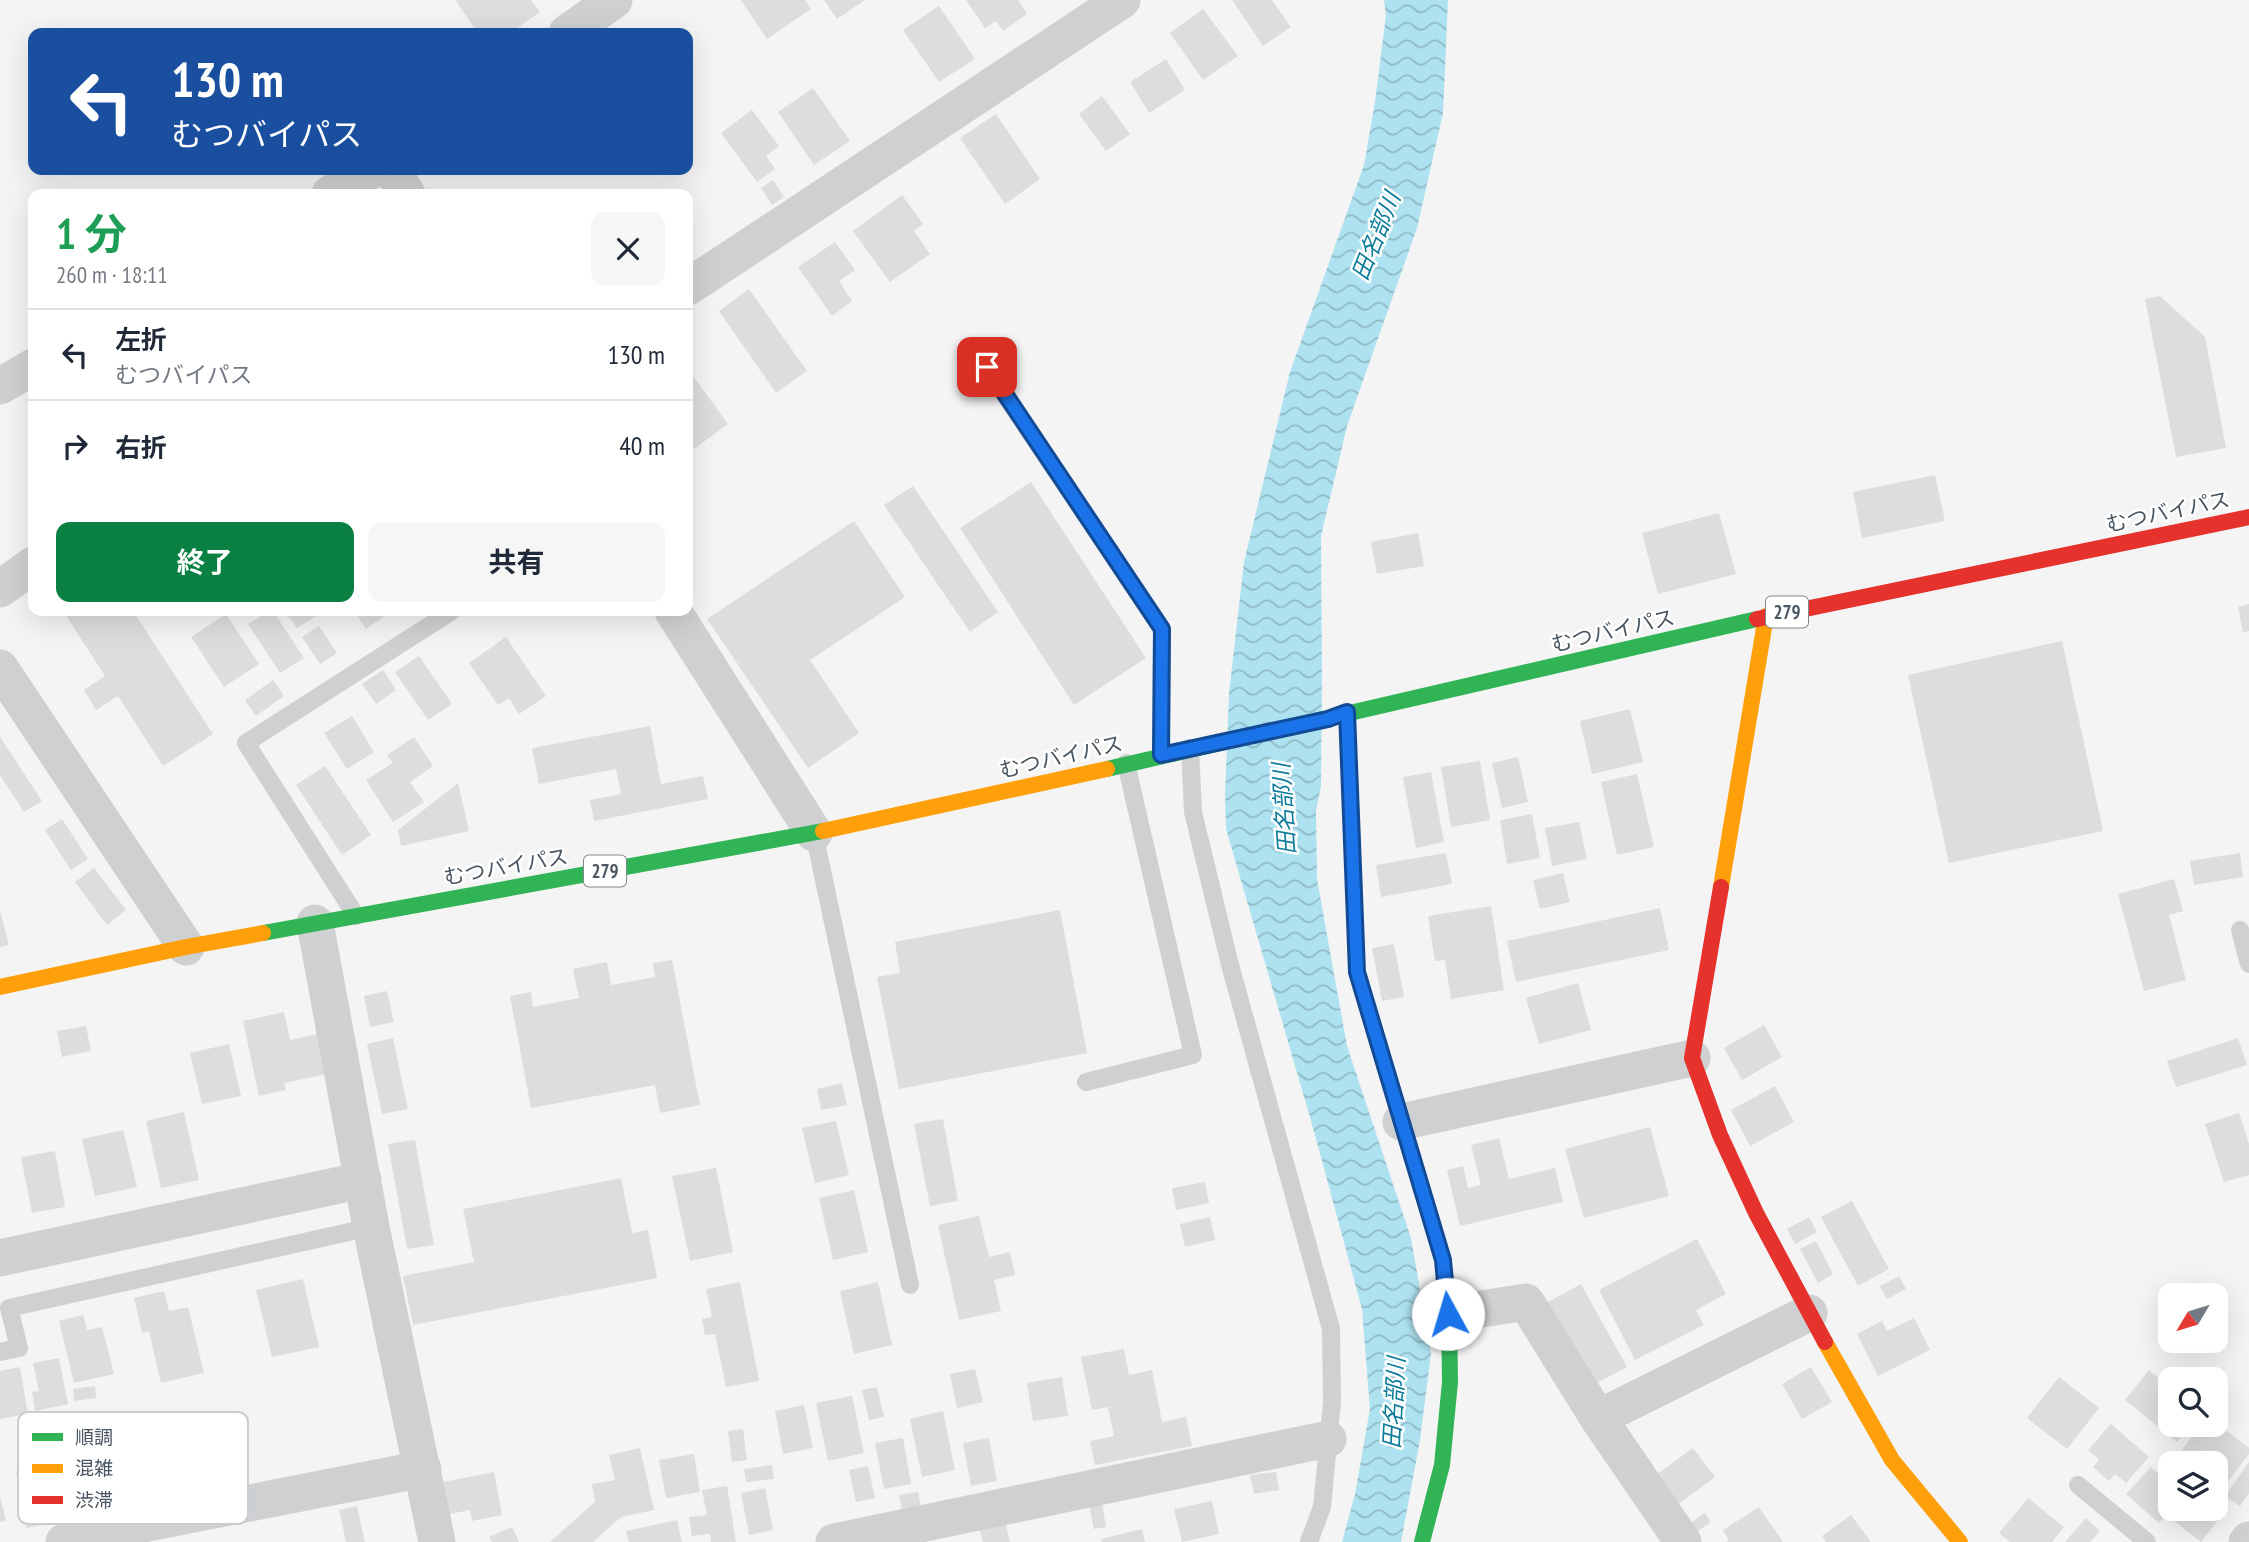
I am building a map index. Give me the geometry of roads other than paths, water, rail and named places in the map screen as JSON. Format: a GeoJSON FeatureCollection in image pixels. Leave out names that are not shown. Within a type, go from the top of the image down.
{"type":"FeatureCollection","features":[{"type":"Feature","properties":{"kind":"main road","name":"むつバイパス"},"geometry":{"type":"LineString","coordinates":[[0,987],[186,947],[814,833],[949,805],[1766,616],[2249,517]]}},
{"type":"Feature","properties":{"kind":"main road"},"geometry":{"type":"LineString","coordinates":[[1766,616],[1692,1058],[1720,1135],[1756,1213],[1809,1314],[1892,1460],[1945,1536]]}},
{"type":"Feature","properties":{"kind":"main road"},"geometry":{"type":"LineString","coordinates":[[1347,712],[1357,972],[1443,1260],[1448,1314],[1450,1382],[1442,1465],[1422,1542]]}},
{"type":"Feature","properties":{"kind":"street"},"geometry":{"type":"LineString","coordinates":[[574,28],[614,0]]}},
{"type":"Feature","properties":{"kind":"street"},"geometry":{"type":"LineString","coordinates":[[693,284],[1122,0]]}},
{"type":"Feature","properties":{"kind":"street"},"geometry":{"type":"LineString","coordinates":[[339,189],[363,175]]}},
{"type":"Feature","properties":{"kind":"street"},"geometry":{"type":"LineString","coordinates":[[0,386],[28,370]]}},
{"type":"Feature","properties":{"kind":"street"},"geometry":{"type":"LineString","coordinates":[[0,589],[28,569]]}},
{"type":"Feature","properties":{"kind":"street"},"geometry":{"type":"LineString","coordinates":[[676,616],[814,833]]}},
{"type":"Feature","properties":{"kind":"street"},"geometry":{"type":"LineString","coordinates":[[0,668],[186,947]]}},
{"type":"Feature","properties":{"kind":"street"},"geometry":{"type":"LineString","coordinates":[[315,923],[371,1227],[437,1542]]}},
{"type":"Feature","properties":{"kind":"street"},"geometry":{"type":"LineString","coordinates":[[1401,1122],[1692,1058]]}},
{"type":"Feature","properties":{"kind":"street"},"geometry":{"type":"LineString","coordinates":[[0,1258],[363,1180]]}},
{"type":"Feature","properties":{"kind":"street"},"geometry":{"type":"LineString","coordinates":[[1448,1314],[1526,1303],[1598,1418],[1683,1542]]}},
{"type":"Feature","properties":{"kind":"street"},"geometry":{"type":"LineString","coordinates":[[1598,1418],[1809,1314]]}},
{"type":"Feature","properties":{"kind":"street"},"geometry":{"type":"LineString","coordinates":[[834,1542],[1328,1439]]}},
{"type":"Feature","properties":{"kind":"street"},"geometry":{"type":"LineString","coordinates":[[248,1503],[423,1469]]}},
{"type":"Feature","properties":{"kind":"street"},"geometry":{"type":"LineString","coordinates":[[64,1542],[143,1524]]}},
{"type":"Feature","properties":{"kind":"lane"},"geometry":{"type":"LineString","coordinates":[[972,346],[1162,629],[1161,755]]}},
{"type":"Feature","properties":{"kind":"lane"},"geometry":{"type":"LineString","coordinates":[[356,916],[246,743],[444,616]]}},
{"type":"Feature","properties":{"kind":"lane"},"geometry":{"type":"LineString","coordinates":[[1199,746],[1193,812],[1230,965],[1331,1329],[1332,1402],[1322,1507],[1309,1542]]}},
{"type":"Feature","properties":{"kind":"lane"},"geometry":{"type":"LineString","coordinates":[[1086,1082],[1193,1055],[1126,763]]}},
{"type":"Feature","properties":{"kind":"lane"},"geometry":{"type":"LineString","coordinates":[[814,833],[910,1285]]}},
{"type":"Feature","properties":{"kind":"lane"},"geometry":{"type":"LineString","coordinates":[[2240,930],[2249,964]]}},
{"type":"Feature","properties":{"kind":"lane"},"geometry":{"type":"LineString","coordinates":[[0,1352],[19,1348],[9,1308],[371,1227]]}},
{"type":"Feature","properties":{"kind":"lane"},"geometry":{"type":"LineString","coordinates":[[2078,1485],[2147,1542]]}},
{"type":"Feature","properties":{"kind":"water","name":"田名部川"},"geometry":{"type":"Polygon","coordinates":[[[1384,0],[1448,0],[1443,113],[1417,228],[1347,426],[1321,536],[1321,786],[1316,811],[1317,879],[1347,1046],[1411,1238],[1431,1353],[1420,1440],[1401,1542],[1342,1542],[1355,1494],[1370,1409],[1362,1309],[1312,1124],[1226,829],[1225,794],[1229,693],[1244,562],[1290,372],[1364,165],[1386,15],[1384,0]]]}}]}
